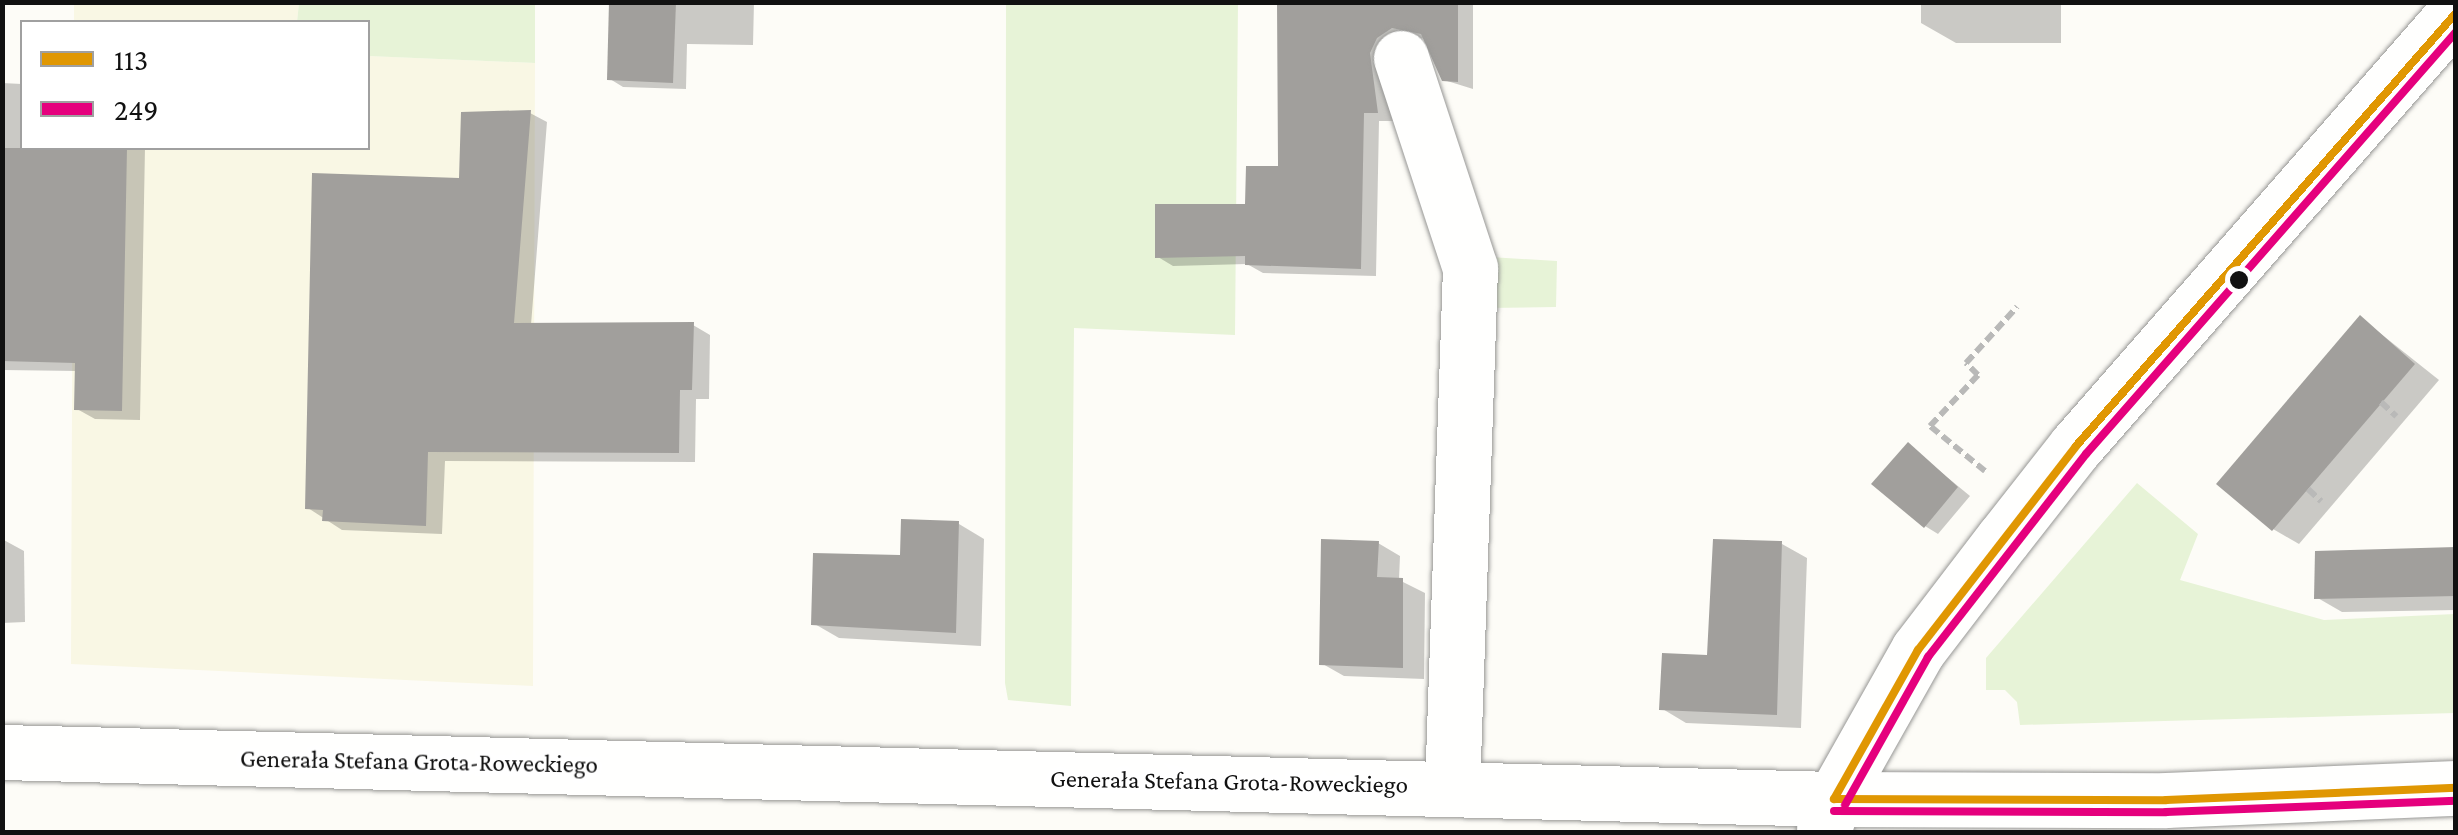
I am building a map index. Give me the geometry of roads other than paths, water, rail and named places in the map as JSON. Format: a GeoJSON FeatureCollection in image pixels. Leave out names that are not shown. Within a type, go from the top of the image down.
{"type":"FeatureCollection","features":[{"type":"Feature","properties":{"kind":"street"},"geometry":{"type":"LineString","coordinates":[[1829,816],[1918,650],[2076,446],[2456,12]]}},
{"type":"Feature","properties":{"kind":"street"},"geometry":{"type":"LineString","coordinates":[[1401,58],[1470,268],[1452,788]]}},
{"type":"Feature","properties":{"kind":"street","name":"Generała Stefana Grota-Roweckiego"},"geometry":{"type":"LineString","coordinates":[[2,752],[1452,788],[1829,816],[2456,788]]}}]}
